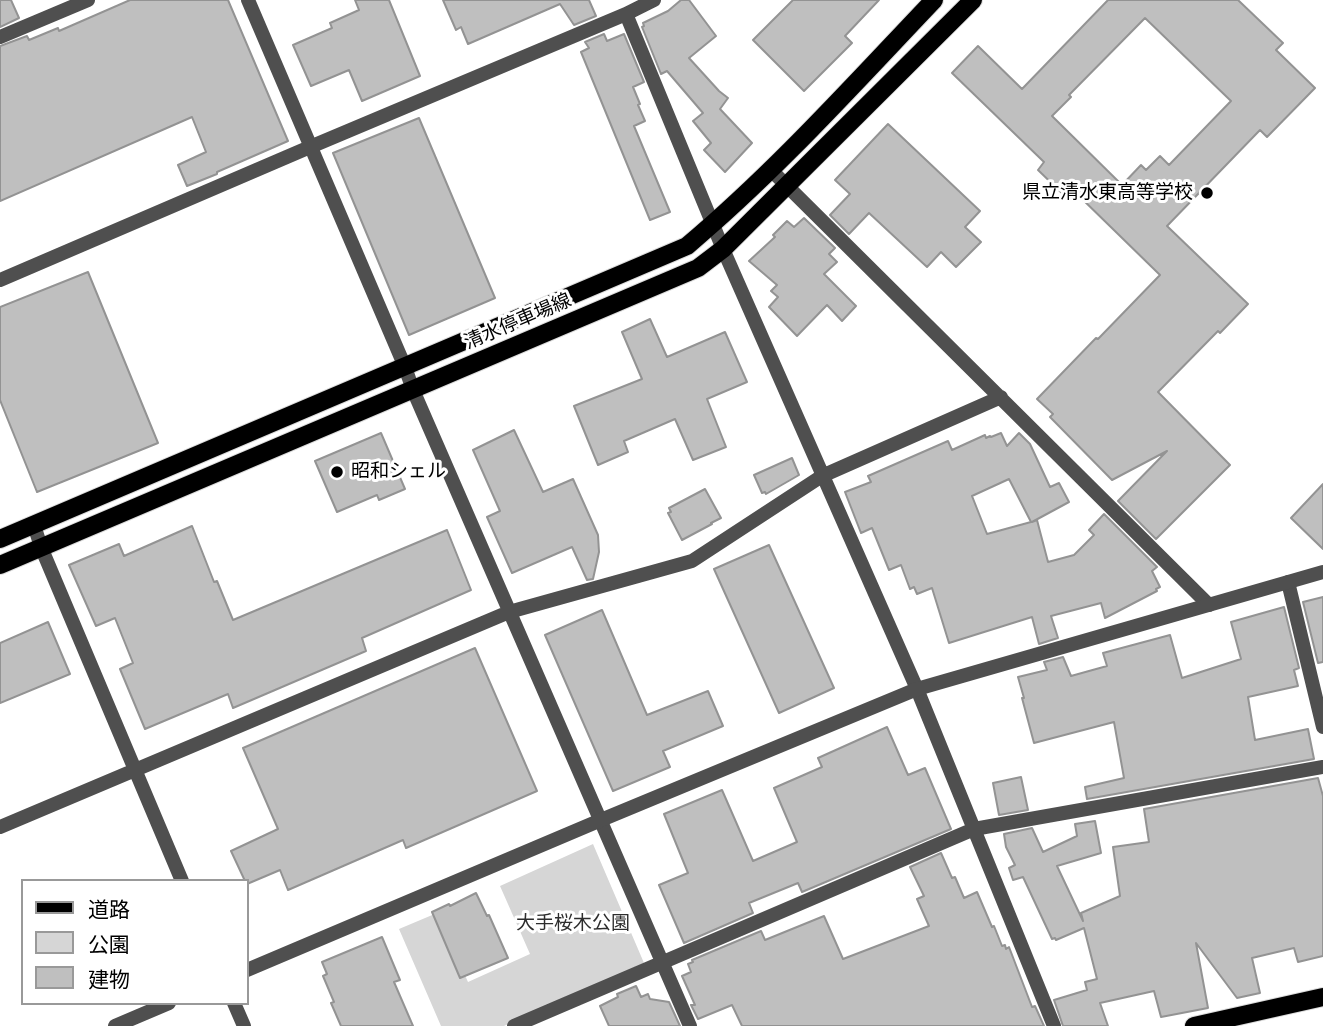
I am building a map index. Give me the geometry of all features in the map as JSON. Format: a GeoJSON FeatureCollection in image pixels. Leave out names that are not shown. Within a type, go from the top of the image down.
{"type":"FeatureCollection","features":[{"type":"Feature","properties":{"kind":"main road","name":"清水停車場線"},"geometry":{"type":"LineString","coordinates":[[0,539],[687,247],[771,170],[934,0]]}},
{"type":"Feature","properties":{"kind":"main road","name":"清水停車場線"},"geometry":{"type":"LineString","coordinates":[[0,565],[698,268],[723,249],[788,186],[974,0]]}},
{"type":"Feature","properties":{"kind":"main road"},"geometry":{"type":"LineString","coordinates":[[1194,1026],[1323,997]]}},
{"type":"Feature","properties":{"kind":"street"},"geometry":{"type":"LineString","coordinates":[[0,37],[88,0]]}},
{"type":"Feature","properties":{"kind":"street"},"geometry":{"type":"LineString","coordinates":[[248,0],[413,390],[690,1026]]}},
{"type":"Feature","properties":{"kind":"street"},"geometry":{"type":"LineString","coordinates":[[0,280],[654,0]]}},
{"type":"Feature","properties":{"kind":"street"},"geometry":{"type":"LineString","coordinates":[[626,14],[723,249],[917,689],[1054,1026]]}},
{"type":"Feature","properties":{"kind":"street"},"geometry":{"type":"LineString","coordinates":[[771,170],[1209,605]]}},
{"type":"Feature","properties":{"kind":"street"},"geometry":{"type":"LineString","coordinates":[[0,827],[509,612],[692,561],[822,476],[1001,397]]}},
{"type":"Feature","properties":{"kind":"street"},"geometry":{"type":"LineString","coordinates":[[34,525],[181,879]]}},
{"type":"Feature","properties":{"kind":"street"},"geometry":{"type":"LineString","coordinates":[[248,970],[917,689],[1323,572]]}},
{"type":"Feature","properties":{"kind":"street"},"geometry":{"type":"LineString","coordinates":[[1288,582],[1323,727]]}},
{"type":"Feature","properties":{"kind":"street"},"geometry":{"type":"LineString","coordinates":[[514,1026],[974,829],[1323,767]]}},
{"type":"Feature","properties":{"kind":"street"},"geometry":{"type":"LineString","coordinates":[[115,1026],[164,1005]]}},
{"type":"Feature","properties":{"kind":"street"},"geometry":{"type":"LineString","coordinates":[[235,1005],[244,1026]]}},
{"type":"Feature","properties":{"kind":"green space","name":"大手桜木公園"},"geometry":{"type":"Polygon","coordinates":[[[593,844],[644,963],[504,1026],[441,1026],[399,929],[437,913],[468,982],[530,954],[500,886],[593,844]]]}},
{"type":"Feature","properties":{"kind":"building"},"geometry":{"type":"Polygon","coordinates":[[[0,0],[11,0],[19,18],[0,27],[0,0]]]}},
{"type":"Feature","properties":{"kind":"building"},"geometry":{"type":"Polygon","coordinates":[[[130,0],[228,0],[288,141],[187,186],[178,165],[206,152],[192,117],[0,201],[0,46],[27,36],[29,40],[58,28],[59,31],[130,0]]]}},
{"type":"Feature","properties":{"kind":"building"},"geometry":{"type":"Polygon","coordinates":[[[355,0],[389,0],[420,76],[362,101],[349,70],[311,86],[293,45],[332,28],[330,23],[359,10],[355,0]]]}},
{"type":"Feature","properties":{"kind":"building"},"geometry":{"type":"Polygon","coordinates":[[[443,0],[589,0],[596,16],[574,25],[560,4],[468,44],[461,27],[456,30],[443,0]]]}},
{"type":"Feature","properties":{"kind":"building"},"geometry":{"type":"Polygon","coordinates":[[[681,0],[689,0],[716,36],[689,58],[728,98],[720,109],[752,143],[725,172],[704,150],[711,143],[693,121],[703,113],[667,71],[661,74],[642,27],[643,23],[668,11],[681,0]]]}},
{"type":"Feature","properties":{"kind":"building"},"geometry":{"type":"Polygon","coordinates":[[[793,0],[879,0],[845,36],[852,43],[804,91],[753,40],[793,0]]]}},
{"type":"Feature","properties":{"kind":"building"},"geometry":{"type":"Polygon","coordinates":[[[1108,0],[1238,0],[1283,43],[1276,50],[1315,88],[1267,137],[1260,130],[1167,226],[1248,304],[1158,392],[1230,465],[1156,539],[1118,501],[1167,451],[1112,480],[1050,417],[1053,414],[1037,399],[1160,275],[1077,194],[1070,201],[1038,170],[1044,162],[952,73],[978,46],[1022,89],[1108,0]],[[1145,18],[1069,95],[1071,97],[1052,116],[1122,185],[1141,165],[1146,170],[1160,156],[1169,165],[1231,101],[1145,18]]]}},
{"type":"Feature","properties":{"kind":"building"},"geometry":{"type":"Polygon","coordinates":[[[604,34],[607,41],[624,34],[644,82],[633,87],[645,121],[634,126],[670,212],[650,220],[581,52],[589,48],[585,42],[604,34]]]}},
{"type":"Feature","properties":{"kind":"building"},"geometry":{"type":"Polygon","coordinates":[[[419,118],[495,298],[409,335],[333,153],[419,118]]]}},
{"type":"Feature","properties":{"kind":"building"},"geometry":{"type":"Polygon","coordinates":[[[888,124],[980,211],[965,227],[981,242],[956,267],[941,252],[927,267],[869,213],[849,234],[830,215],[850,194],[835,180],[888,124]]]}},
{"type":"Feature","properties":{"kind":"building"},"geometry":{"type":"Polygon","coordinates":[[[804,218],[835,248],[829,254],[837,262],[824,274],[856,306],[842,321],[827,305],[797,336],[769,307],[778,297],[771,291],[777,285],[749,261],[775,237],[773,235],[787,221],[794,227],[804,218]]]}},
{"type":"Feature","properties":{"kind":"building"},"geometry":{"type":"Polygon","coordinates":[[[88,272],[158,443],[37,492],[0,400],[0,307],[88,272]]]}},
{"type":"Feature","properties":{"kind":"building"},"geometry":{"type":"Polygon","coordinates":[[[650,319],[667,357],[725,332],[747,382],[707,399],[726,447],[693,460],[675,419],[624,441],[628,452],[598,465],[574,406],[642,379],[622,332],[650,319]]]}},
{"type":"Feature","properties":{"kind":"building"},"geometry":{"type":"Polygon","coordinates":[[[514,430],[543,492],[573,479],[598,535],[599,552],[593,579],[587,580],[572,547],[512,573],[487,517],[500,511],[473,450],[514,430]]]}},
{"type":"Feature","properties":{"kind":"building","name":"昭和シェル"},"geometry":{"type":"Polygon","coordinates":[[[381,433],[405,489],[379,500],[377,495],[337,512],[315,461],[381,433]]]}},
{"type":"Feature","properties":{"kind":"building"},"geometry":{"type":"Polygon","coordinates":[[[1001,433],[1007,446],[1019,433],[1030,444],[1050,487],[1059,483],[1069,502],[1032,522],[1037,520],[1048,562],[1074,555],[1094,535],[1089,530],[1104,514],[1157,567],[1152,571],[1160,587],[1157,591],[1105,618],[1101,603],[1051,616],[1058,638],[1039,644],[1032,617],[949,643],[932,588],[917,594],[914,587],[910,589],[901,565],[889,570],[872,528],[861,533],[845,492],[871,482],[868,476],[948,441],[952,450],[985,435],[986,438],[1001,433]],[[1009,479],[972,496],[987,534],[1031,522],[1009,479]]]}},
{"type":"Feature","properties":{"kind":"building"},"geometry":{"type":"Polygon","coordinates":[[[792,458],[799,475],[766,494],[762,493],[754,475],[792,458]]]}},
{"type":"Feature","properties":{"kind":"building"},"geometry":{"type":"Polygon","coordinates":[[[1323,484],[1323,549],[1291,518],[1323,484]]]}},
{"type":"Feature","properties":{"kind":"building"},"geometry":{"type":"Polygon","coordinates":[[[705,489],[721,518],[682,540],[668,513],[671,512],[669,508],[705,489]]]}},
{"type":"Feature","properties":{"kind":"building"},"geometry":{"type":"Polygon","coordinates":[[[192,526],[214,582],[217,581],[233,620],[447,530],[471,590],[362,638],[366,651],[233,708],[228,694],[145,729],[120,669],[133,663],[115,618],[96,626],[69,565],[119,544],[124,556],[192,526]]]}},
{"type":"Feature","properties":{"kind":"building"},"geometry":{"type":"Polygon","coordinates":[[[769,545],[834,688],[779,713],[714,569],[769,545]]]}},
{"type":"Feature","properties":{"kind":"building"},"geometry":{"type":"Polygon","coordinates":[[[1323,597],[1323,662],[1318,663],[1303,602],[1323,597]]]}},
{"type":"Feature","properties":{"kind":"building"},"geometry":{"type":"Polygon","coordinates":[[[1284,607],[1299,668],[1294,670],[1298,686],[1248,697],[1255,740],[1308,729],[1314,759],[1087,799],[1085,787],[1124,778],[1114,722],[1034,743],[1018,677],[1047,670],[1044,662],[1063,657],[1071,676],[1107,666],[1103,653],[1170,635],[1182,678],[1241,659],[1231,622],[1284,607]]]}},
{"type":"Feature","properties":{"kind":"building"},"geometry":{"type":"Polygon","coordinates":[[[602,610],[647,715],[708,691],[723,726],[663,751],[670,767],[613,791],[545,635],[602,610]]]}},
{"type":"Feature","properties":{"kind":"building"},"geometry":{"type":"Polygon","coordinates":[[[48,622],[70,674],[0,703],[0,643],[48,622]]]}},
{"type":"Feature","properties":{"kind":"building"},"geometry":{"type":"Polygon","coordinates":[[[475,648],[537,791],[406,848],[403,840],[288,890],[280,870],[248,884],[248,879],[244,879],[231,851],[278,829],[243,748],[475,648]]]}},
{"type":"Feature","properties":{"kind":"building"},"geometry":{"type":"Polygon","coordinates":[[[887,727],[908,775],[925,768],[951,829],[802,892],[798,883],[749,903],[753,913],[684,943],[659,885],[688,873],[664,814],[722,790],[753,861],[797,842],[774,788],[822,767],[818,758],[887,727]]]}},
{"type":"Feature","properties":{"kind":"building"},"geometry":{"type":"Polygon","coordinates":[[[1021,777],[1028,810],[999,815],[993,783],[1021,777]]]}},
{"type":"Feature","properties":{"kind":"building"},"geometry":{"type":"Polygon","coordinates":[[[1318,778],[1323,796],[1323,956],[1298,962],[1294,948],[1252,958],[1260,993],[1237,998],[1196,943],[1208,1008],[1161,1017],[1154,991],[1100,1003],[1108,1026],[1063,1026],[1054,1000],[1087,990],[1085,982],[1097,979],[1084,928],[1056,940],[1052,939],[1023,877],[1013,880],[1009,868],[1015,865],[1006,847],[1004,834],[1032,828],[1043,852],[1077,836],[1075,824],[1095,821],[1101,853],[1057,866],[1083,921],[1081,913],[1120,896],[1113,847],[1149,842],[1144,809],[1318,778]]]}},
{"type":"Feature","properties":{"kind":"building"},"geometry":{"type":"Polygon","coordinates":[[[941,853],[964,898],[977,892],[1002,946],[1005,945],[1006,949],[1009,947],[1032,1007],[1035,1006],[1044,1026],[742,1026],[732,1005],[698,1019],[682,976],[691,972],[688,964],[761,931],[765,940],[824,916],[843,959],[929,926],[917,899],[924,896],[910,867],[941,853]]]}},
{"type":"Feature","properties":{"kind":"building"},"geometry":{"type":"Polygon","coordinates":[[[476,893],[508,958],[460,978],[432,912],[476,893]]]}},
{"type":"Feature","properties":{"kind":"building"},"geometry":{"type":"Polygon","coordinates":[[[382,937],[400,980],[394,982],[413,1026],[341,1026],[331,1003],[334,1002],[323,976],[327,974],[322,962],[382,937]]]}},
{"type":"Feature","properties":{"kind":"building"},"geometry":{"type":"Polygon","coordinates":[[[636,986],[641,997],[648,994],[650,999],[669,1002],[680,1026],[609,1026],[600,1006],[618,997],[617,994],[636,986]]]}},
{"type":"Feature","properties":{"kind":"place","name":"県立清水東高等学校"},"geometry":{"type":"Point","coordinates":[1207,193]}},
{"type":"Feature","properties":{"kind":"place","name":"昭和シェル"},"geometry":{"type":"Point","coordinates":[337,472]}}]}
